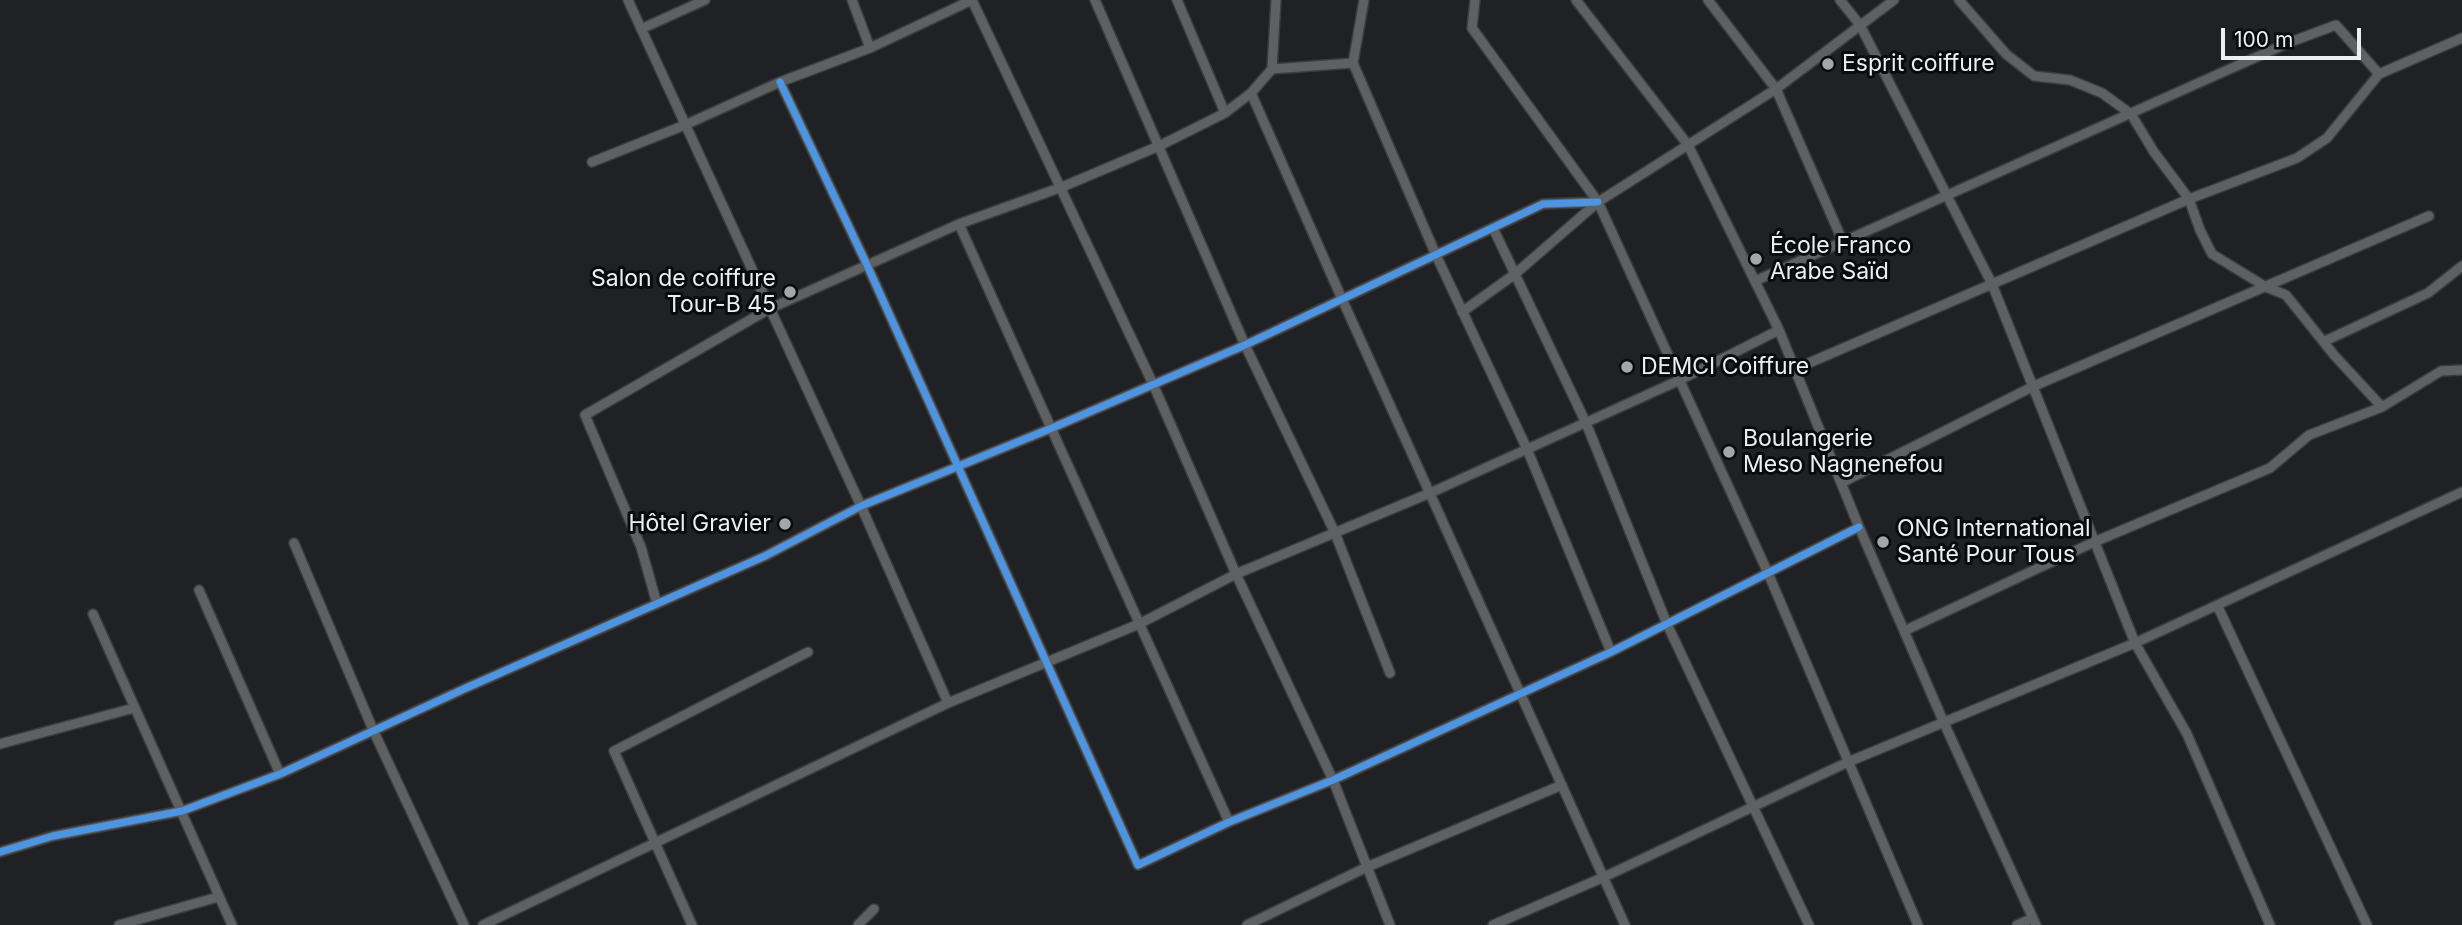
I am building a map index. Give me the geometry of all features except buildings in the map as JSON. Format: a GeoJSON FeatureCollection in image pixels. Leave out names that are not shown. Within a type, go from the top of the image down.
{"type":"FeatureCollection","features":[{"type":"Feature","properties":{"kind":"street"},"geometry":{"type":"LineString","coordinates":[[628,0],[861,506],[948,703]]}},
{"type":"Feature","properties":{"kind":"street"},"geometry":{"type":"LineString","coordinates":[[641,29],[705,0]]}},
{"type":"Feature","properties":{"kind":"street"},"geometry":{"type":"LineString","coordinates":[[852,0],[870,48]]}},
{"type":"Feature","properties":{"kind":"street"},"geometry":{"type":"LineString","coordinates":[[592,162],[685,125],[779,82],[870,48],[972,0],[1062,187],[1153,384],[1236,574],[1333,780],[1390,925]]}},
{"type":"Feature","properties":{"kind":"street"},"geometry":{"type":"LineString","coordinates":[[1095,0],[1245,345],[1335,533],[1390,673]]}},
{"type":"Feature","properties":{"kind":"street"},"geometry":{"type":"LineString","coordinates":[[1177,0],[1225,113]]}},
{"type":"Feature","properties":{"kind":"street"},"geometry":{"type":"LineString","coordinates":[[657,604],[641,547],[584,415],[769,309],[959,224],[1062,187],[1159,146],[1225,113],[1251,93],[1272,69],[1276,0]]}},
{"type":"Feature","properties":{"kind":"street"},"geometry":{"type":"LineString","coordinates":[[1364,0],[1353,63],[1436,255],[1527,449],[1611,652]]}},
{"type":"Feature","properties":{"kind":"street"},"geometry":{"type":"LineString","coordinates":[[1475,0],[1472,28],[1598,202],[1768,573],[1919,925]]}},
{"type":"Feature","properties":{"kind":"street"},"geometry":{"type":"LineString","coordinates":[[1576,0],[1688,145],[1779,330],[1859,527],[2034,921],[2017,925]]}},
{"type":"Feature","properties":{"kind":"street"},"geometry":{"type":"LineString","coordinates":[[1708,0],[1776,89],[1843,242]]}},
{"type":"Feature","properties":{"kind":"street"},"geometry":{"type":"LineString","coordinates":[[1840,0],[1860,25],[1992,284],[2135,643],[2187,734],[2270,925]]}},
{"type":"Feature","properties":{"kind":"street"},"geometry":{"type":"LineString","coordinates":[[1462,312],[1515,274],[1598,202],[1776,89],[1894,0]]}},
{"type":"Feature","properties":{"kind":"street"},"geometry":{"type":"LineString","coordinates":[[1959,0],[2006,54],[2034,76],[2070,80],[2102,93],[2131,114],[2154,152],[2189,200],[2212,254],[2266,287],[2286,295],[2334,355],[2382,407]]}},
{"type":"Feature","properties":{"kind":"street"},"geometry":{"type":"LineString","coordinates":[[1755,281],[2288,43],[2336,25],[2379,74]]}},
{"type":"Feature","properties":{"kind":"street"},"geometry":{"type":"LineString","coordinates":[[1795,369],[2189,200],[2297,158],[2327,138],[2379,74],[2462,38]]}},
{"type":"Feature","properties":{"kind":"street"},"geometry":{"type":"LineString","coordinates":[[1272,69],[1353,63]]}},
{"type":"Feature","properties":{"kind":"street"},"geometry":{"type":"LineString","coordinates":[[779,82],[867,265],[1138,865],[1229,822],[1333,780],[1611,652],[1859,527]]}},
{"type":"Feature","properties":{"kind":"street"},"geometry":{"type":"LineString","coordinates":[[1251,93],[1625,925]]}},
{"type":"Feature","properties":{"kind":"street"},"geometry":{"type":"LineString","coordinates":[[0,852],[53,836],[182,811],[280,774],[765,556],[861,506],[1245,345],[1543,204],[1598,202]]}},
{"type":"Feature","properties":{"kind":"street"},"geometry":{"type":"LineString","coordinates":[[1841,483],[2034,386],[2429,216]]}},
{"type":"Feature","properties":{"kind":"street"},"geometry":{"type":"LineString","coordinates":[[959,224],[1229,822]]}},
{"type":"Feature","properties":{"kind":"street"},"geometry":{"type":"LineString","coordinates":[[1493,228],[1586,423],[1667,624],[1809,925]]}},
{"type":"Feature","properties":{"kind":"street"},"geometry":{"type":"LineString","coordinates":[[2325,341],[2428,293],[2462,266]]}},
{"type":"Feature","properties":{"kind":"street"},"geometry":{"type":"LineString","coordinates":[[483,925],[948,703],[1139,624],[1236,574],[1430,494],[1680,380],[1779,330]]}},
{"type":"Feature","properties":{"kind":"street"},"geometry":{"type":"LineString","coordinates":[[1904,631],[2094,542],[2270,468],[2309,435],[2382,407],[2441,371],[2462,370]]}},
{"type":"Feature","properties":{"kind":"street"},"geometry":{"type":"LineString","coordinates":[[1499,924],[1848,762],[2135,643],[2462,492]]}},
{"type":"Feature","properties":{"kind":"street"},"geometry":{"type":"LineString","coordinates":[[294,543],[374,732],[464,925]]}},
{"type":"Feature","properties":{"kind":"street"},"geometry":{"type":"LineString","coordinates":[[199,590],[280,774]]}},
{"type":"Feature","properties":{"kind":"street"},"geometry":{"type":"LineString","coordinates":[[2217,606],[2367,925]]}},
{"type":"Feature","properties":{"kind":"street"},"geometry":{"type":"LineString","coordinates":[[93,614],[232,925]]}},
{"type":"Feature","properties":{"kind":"street"},"geometry":{"type":"LineString","coordinates":[[692,925],[614,751],[808,652]]}},
{"type":"Feature","properties":{"kind":"street"},"geometry":{"type":"LineString","coordinates":[[0,744],[134,708]]}},
{"type":"Feature","properties":{"kind":"street"},"geometry":{"type":"LineString","coordinates":[[1247,925],[1367,867],[1562,785]]}},
{"type":"Feature","properties":{"kind":"street"},"geometry":{"type":"LineString","coordinates":[[119,925],[218,897]]}},
{"type":"Feature","properties":{"kind":"street"},"geometry":{"type":"LineString","coordinates":[[858,925],[874,909]]}},
{"type":"Feature","properties":{"kind":"cycle path"},"geometry":{"type":"LineString","coordinates":[[780,82],[867,265],[1138,865],[1229,822],[1333,780],[1611,652],[1859,527]]}},
{"type":"Feature","properties":{"kind":"cycle path"},"geometry":{"type":"LineString","coordinates":[[0,852],[53,836],[182,811],[280,774],[466,688],[765,556],[861,506],[1245,345],[1543,204],[1598,202]]}},
{"type":"Feature","properties":{"kind":"place","name":"Esprit coiffure"},"geometry":{"type":"Point","coordinates":[1828,64]}},
{"type":"Feature","properties":{"kind":"place","name":"École Franco Arabe Saïd"},"geometry":{"type":"Point","coordinates":[1756,259]}},
{"type":"Feature","properties":{"kind":"place","name":"Salon de coiffure Tour-B 45"},"geometry":{"type":"Point","coordinates":[790,292]}},
{"type":"Feature","properties":{"kind":"place","name":"DEMCI Coiffure"},"geometry":{"type":"Point","coordinates":[1627,367]}},
{"type":"Feature","properties":{"kind":"place","name":"Boulangerie Meso Nagnenefou"},"geometry":{"type":"Point","coordinates":[1729,452]}},
{"type":"Feature","properties":{"kind":"place","name":"Hôtel Gravier"},"geometry":{"type":"Point","coordinates":[785,524]}},
{"type":"Feature","properties":{"kind":"place","name":"ONG International Santé Pour Tous"},"geometry":{"type":"Point","coordinates":[1883,542]}}]}
